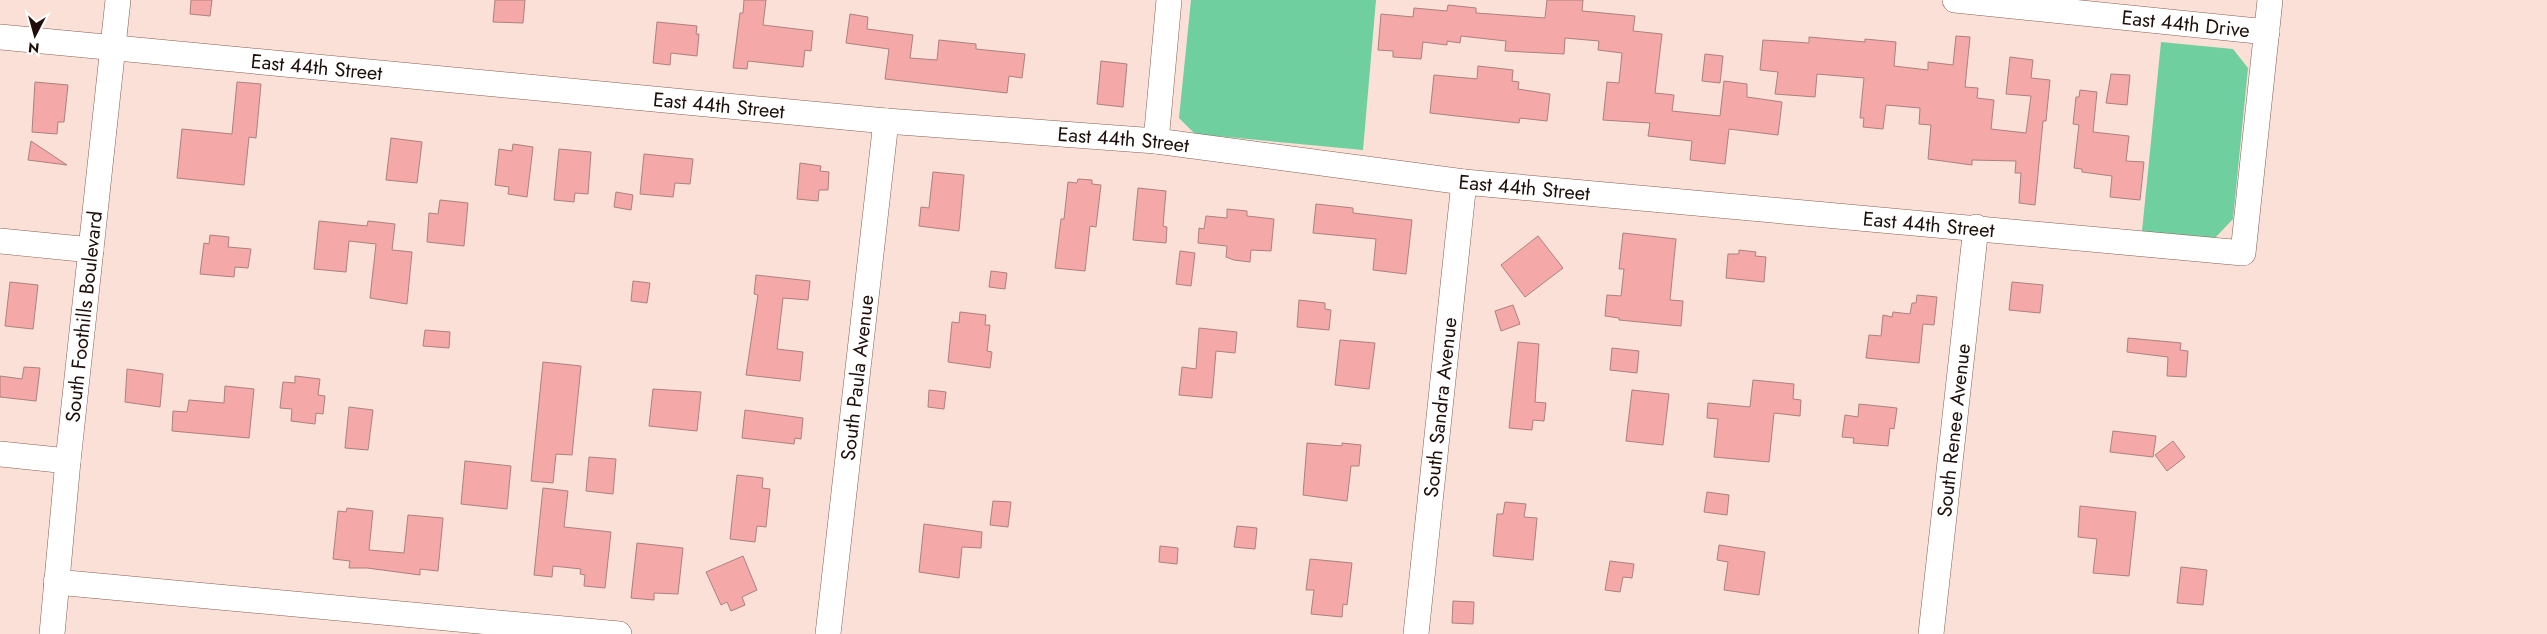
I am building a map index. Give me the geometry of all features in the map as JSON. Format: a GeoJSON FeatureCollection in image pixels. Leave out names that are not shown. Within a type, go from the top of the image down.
{"type":"FeatureCollection","features":[{"type":"Feature","properties":{"kind":"street","name":"South Foothills Boulevard"},"geometry":{"type":"LineString","coordinates":[[52,634],[68,461],[118,0]]}},
{"type":"Feature","properties":{"kind":"street"},"geometry":{"type":"LineString","coordinates":[[1156,141],[1169,0]]}},
{"type":"Feature","properties":{"kind":"street","name":"East 44th Drive"},"geometry":{"type":"LineString","coordinates":[[1955,0],[2267,32]]}},
{"type":"Feature","properties":{"kind":"street"},"geometry":{"type":"LineString","coordinates":[[2267,32],[2270,0]]}},
{"type":"Feature","properties":{"kind":"street","name":"East 44th Street"},"geometry":{"type":"LineString","coordinates":[[0,37],[886,121],[1156,141],[1464,182],[1976,227],[2243,253],[2267,32]]}},
{"type":"Feature","properties":{"kind":"street","name":"South Paula Avenue"},"geometry":{"type":"LineString","coordinates":[[828,634],[886,121]]}},
{"type":"Feature","properties":{"kind":"street","name":"South Sandra Avenue"},"geometry":{"type":"LineString","coordinates":[[1416,634],[1464,182]]}},
{"type":"Feature","properties":{"kind":"street","name":"South Renee Avenue"},"geometry":{"type":"LineString","coordinates":[[1931,634],[1976,227]]}},
{"type":"Feature","properties":{"kind":"street"},"geometry":{"type":"LineString","coordinates":[[0,241],[91,250]]}},
{"type":"Feature","properties":{"kind":"street"},"geometry":{"type":"LineString","coordinates":[[0,454],[68,461]]}},
{"type":"Feature","properties":{"kind":"street"},"geometry":{"type":"LineString","coordinates":[[56,582],[619,634]]}},
{"type":"Feature","properties":{"kind":"green space"},"geometry":{"type":"Polygon","coordinates":[[[1191,0],[1376,0],[1363,150],[1195,134],[1179,118],[1191,0]]]}},
{"type":"Feature","properties":{"kind":"green space"},"geometry":{"type":"Polygon","coordinates":[[[2161,42],[2233,49],[2248,68],[2233,219],[2214,239],[2142,231],[2161,42]]]}},
{"type":"Feature","properties":{"kind":"building"},"geometry":{"type":"Polygon","coordinates":[[[191,0],[212,0],[210,16],[190,14],[191,0]]]}},
{"type":"Feature","properties":{"kind":"building"},"geometry":{"type":"Polygon","coordinates":[[[495,0],[525,0],[523,23],[493,22],[495,0]]]}},
{"type":"Feature","properties":{"kind":"building"},"geometry":{"type":"Polygon","coordinates":[[[744,0],[766,0],[763,25],[813,31],[811,51],[805,50],[803,67],[748,61],[747,69],[733,68],[740,13],[743,13],[744,0]]]}},
{"type":"Feature","properties":{"kind":"building"},"geometry":{"type":"Polygon","coordinates":[[[1547,0],[1583,0],[1582,11],[1635,16],[1633,31],[1662,34],[1655,93],[1674,95],[1672,111],[1720,116],[1724,81],[1747,84],[1747,97],[1782,102],[1778,135],[1729,129],[1725,164],[1690,160],[1692,141],[1648,136],[1650,123],[1603,120],[1607,82],[1619,83],[1622,53],[1598,50],[1599,41],[1565,38],[1564,54],[1505,51],[1506,41],[1461,36],[1460,43],[1447,41],[1447,45],[1423,42],[1421,59],[1393,57],[1393,51],[1378,50],[1381,14],[1413,17],[1414,8],[1447,11],[1448,5],[1476,8],[1476,13],[1545,18],[1547,0]]]}},
{"type":"Feature","properties":{"kind":"building"},"geometry":{"type":"Polygon","coordinates":[[[850,14],[868,17],[867,29],[913,35],[910,58],[937,60],[939,40],[976,44],[976,49],[1025,54],[1022,78],[1009,76],[1007,93],[885,79],[889,49],[846,43],[850,14]]]}},
{"type":"Feature","properties":{"kind":"building"},"geometry":{"type":"Polygon","coordinates":[[[657,22],[697,26],[696,34],[699,34],[697,56],[671,53],[670,65],[653,63],[657,22]]]}},
{"type":"Feature","properties":{"kind":"building"},"geometry":{"type":"Polygon","coordinates":[[[1956,36],[1970,37],[1965,87],[1978,88],[1977,98],[1994,100],[1991,129],[2026,133],[2031,96],[2006,94],[2010,57],[2033,60],[2031,78],[2050,80],[2046,121],[2043,121],[2035,205],[2019,203],[2021,173],[2015,173],[2016,161],[1972,160],[1972,165],[1928,159],[1931,125],[1919,124],[1920,108],[1886,105],[1883,129],[1863,127],[1864,118],[1860,118],[1864,78],[1817,74],[1815,97],[1775,94],[1778,72],[1760,70],[1763,40],[1809,43],[1809,37],[1865,42],[1865,39],[1896,42],[1894,66],[1928,70],[1928,62],[1953,65],[1956,36]]]}},
{"type":"Feature","properties":{"kind":"building"},"geometry":{"type":"Polygon","coordinates":[[[1705,54],[1723,56],[1720,83],[1702,81],[1705,54]]]}},
{"type":"Feature","properties":{"kind":"building"},"geometry":{"type":"Polygon","coordinates":[[[1101,61],[1127,64],[1123,107],[1097,104],[1101,61]]]}},
{"type":"Feature","properties":{"kind":"building"},"geometry":{"type":"Polygon","coordinates":[[[1478,66],[1513,70],[1512,81],[1519,82],[1518,89],[1550,94],[1547,121],[1520,118],[1519,123],[1430,113],[1434,75],[1477,79],[1478,66]]]}},
{"type":"Feature","properties":{"kind":"building"},"geometry":{"type":"Polygon","coordinates":[[[2111,74],[2130,75],[2127,105],[2106,103],[2111,74]]]}},
{"type":"Feature","properties":{"kind":"building"},"geometry":{"type":"Polygon","coordinates":[[[35,82],[68,85],[64,122],[58,122],[57,134],[32,132],[35,82]]]}},
{"type":"Feature","properties":{"kind":"building"},"geometry":{"type":"Polygon","coordinates":[[[237,82],[261,84],[256,138],[249,137],[244,185],[177,178],[182,129],[232,134],[237,82]]]}},
{"type":"Feature","properties":{"kind":"building"},"geometry":{"type":"Polygon","coordinates":[[[2080,90],[2097,92],[2093,132],[2129,136],[2126,161],[2144,162],[2140,200],[2110,197],[2112,176],[2082,172],[2082,169],[2074,168],[2079,125],[2073,124],[2076,97],[2079,97],[2080,90]]]}},
{"type":"Feature","properties":{"kind":"building"},"geometry":{"type":"Polygon","coordinates":[[[391,138],[422,142],[417,183],[386,180],[391,138]]]}},
{"type":"Feature","properties":{"kind":"building"},"geometry":{"type":"Polygon","coordinates":[[[31,141],[67,165],[28,160],[31,141]]]}},
{"type":"Feature","properties":{"kind":"building"},"geometry":{"type":"Polygon","coordinates":[[[513,144],[533,147],[527,197],[508,194],[509,187],[495,185],[499,149],[512,151],[513,144]]]}},
{"type":"Feature","properties":{"kind":"building"},"geometry":{"type":"Polygon","coordinates":[[[559,149],[591,152],[588,194],[575,193],[574,202],[554,200],[559,149]]]}},
{"type":"Feature","properties":{"kind":"building"},"geometry":{"type":"Polygon","coordinates":[[[644,154],[693,159],[690,184],[675,183],[673,197],[640,194],[644,154]]]}},
{"type":"Feature","properties":{"kind":"building"},"geometry":{"type":"Polygon","coordinates":[[[800,163],[821,166],[820,171],[829,172],[828,190],[819,190],[818,201],[797,199],[800,163]]]}},
{"type":"Feature","properties":{"kind":"building"},"geometry":{"type":"Polygon","coordinates":[[[933,172],[964,175],[959,231],[919,226],[921,207],[929,208],[933,172]]]}},
{"type":"Feature","properties":{"kind":"building"},"geometry":{"type":"Polygon","coordinates":[[[1078,179],[1092,180],[1092,184],[1101,185],[1096,227],[1090,226],[1085,271],[1055,268],[1061,219],[1064,219],[1068,182],[1077,183],[1078,179]]]}},
{"type":"Feature","properties":{"kind":"building"},"geometry":{"type":"Polygon","coordinates":[[[1138,188],[1166,191],[1163,226],[1167,227],[1166,243],[1133,240],[1138,188]]]}},
{"type":"Feature","properties":{"kind":"building"},"geometry":{"type":"Polygon","coordinates":[[[616,192],[633,195],[631,210],[614,207],[616,192]]]}},
{"type":"Feature","properties":{"kind":"building"},"geometry":{"type":"Polygon","coordinates":[[[440,200],[468,203],[464,246],[427,242],[429,213],[438,214],[440,200]]]}},
{"type":"Feature","properties":{"kind":"building"},"geometry":{"type":"Polygon","coordinates":[[[1316,204],[1353,208],[1353,213],[1412,220],[1406,274],[1373,270],[1376,239],[1313,233],[1316,204]]]}},
{"type":"Feature","properties":{"kind":"building"},"geometry":{"type":"Polygon","coordinates":[[[1227,209],[1247,211],[1247,216],[1274,219],[1271,251],[1251,250],[1250,262],[1226,257],[1227,246],[1198,243],[1199,228],[1204,229],[1206,216],[1227,218],[1227,209]]]}},
{"type":"Feature","properties":{"kind":"building"},"geometry":{"type":"Polygon","coordinates":[[[319,221],[367,226],[368,221],[395,224],[392,250],[412,252],[407,304],[370,298],[376,244],[349,241],[346,272],[314,269],[319,221]]]}},
{"type":"Feature","properties":{"kind":"building"},"geometry":{"type":"Polygon","coordinates":[[[1623,233],[1676,239],[1670,300],[1683,301],[1681,326],[1619,320],[1619,318],[1605,316],[1607,295],[1621,296],[1624,269],[1619,269],[1623,233]]]}},
{"type":"Feature","properties":{"kind":"building"},"geometry":{"type":"Polygon","coordinates":[[[210,235],[229,237],[228,247],[251,249],[248,268],[235,267],[234,277],[200,274],[204,243],[209,244],[210,235]]]}},
{"type":"Feature","properties":{"kind":"building"},"geometry":{"type":"Polygon","coordinates":[[[1538,236],[1563,268],[1525,297],[1501,265],[1538,236]]]}},
{"type":"Feature","properties":{"kind":"building"},"geometry":{"type":"Polygon","coordinates":[[[1739,250],[1756,252],[1755,256],[1766,257],[1764,282],[1726,278],[1728,254],[1739,254],[1739,250]]]}},
{"type":"Feature","properties":{"kind":"building"},"geometry":{"type":"Polygon","coordinates":[[[1180,251],[1195,253],[1191,286],[1176,284],[1180,251]]]}},
{"type":"Feature","properties":{"kind":"building"},"geometry":{"type":"Polygon","coordinates":[[[991,271],[1007,273],[1005,289],[989,287],[991,271]]]}},
{"type":"Feature","properties":{"kind":"building"},"geometry":{"type":"Polygon","coordinates":[[[756,275],[810,281],[808,300],[783,298],[777,349],[803,352],[800,381],[746,375],[758,295],[754,294],[756,275]]]}},
{"type":"Feature","properties":{"kind":"building"},"geometry":{"type":"Polygon","coordinates":[[[633,281],[650,283],[647,303],[631,301],[633,281]]]}},
{"type":"Feature","properties":{"kind":"building"},"geometry":{"type":"Polygon","coordinates":[[[10,282],[38,285],[33,329],[5,326],[10,282]]]}},
{"type":"Feature","properties":{"kind":"building"},"geometry":{"type":"Polygon","coordinates":[[[2012,282],[2043,285],[2040,313],[2009,310],[2012,282]]]}},
{"type":"Feature","properties":{"kind":"building"},"geometry":{"type":"Polygon","coordinates":[[[1917,295],[1937,297],[1934,325],[1923,324],[1919,363],[1866,358],[1869,335],[1881,336],[1883,315],[1892,317],[1893,312],[1910,314],[1912,303],[1916,303],[1917,295]]]}},
{"type":"Feature","properties":{"kind":"building"},"geometry":{"type":"Polygon","coordinates":[[[1299,300],[1325,303],[1325,309],[1331,310],[1329,330],[1297,327],[1299,300]]]}},
{"type":"Feature","properties":{"kind":"building"},"geometry":{"type":"Polygon","coordinates":[[[1513,305],[1520,324],[1501,331],[1495,311],[1513,305]]]}},
{"type":"Feature","properties":{"kind":"building"},"geometry":{"type":"Polygon","coordinates":[[[960,312],[986,315],[985,325],[990,325],[987,351],[992,352],[990,368],[948,362],[952,322],[959,323],[960,312]]]}},
{"type":"Feature","properties":{"kind":"building"},"geometry":{"type":"Polygon","coordinates":[[[1199,328],[1237,332],[1235,353],[1216,351],[1212,398],[1179,395],[1182,367],[1196,369],[1199,328]]]}},
{"type":"Feature","properties":{"kind":"building"},"geometry":{"type":"Polygon","coordinates":[[[425,330],[450,332],[449,348],[423,346],[425,330]]]}},
{"type":"Feature","properties":{"kind":"building"},"geometry":{"type":"Polygon","coordinates":[[[2128,338],[2181,343],[2180,350],[2188,351],[2186,377],[2167,376],[2168,357],[2127,352],[2128,338]]]}},
{"type":"Feature","properties":{"kind":"building"},"geometry":{"type":"Polygon","coordinates":[[[1340,340],[1375,343],[1369,389],[1335,385],[1340,340]]]}},
{"type":"Feature","properties":{"kind":"building"},"geometry":{"type":"Polygon","coordinates":[[[1518,342],[1539,344],[1535,402],[1546,403],[1544,421],[1533,420],[1532,430],[1509,428],[1518,342]]]}},
{"type":"Feature","properties":{"kind":"building"},"geometry":{"type":"Polygon","coordinates":[[[1612,348],[1639,351],[1637,373],[1610,370],[1612,348]]]}},
{"type":"Feature","properties":{"kind":"building"},"geometry":{"type":"Polygon","coordinates":[[[543,362],[581,366],[572,455],[556,454],[553,483],[531,481],[543,362]]]}},
{"type":"Feature","properties":{"kind":"building"},"geometry":{"type":"Polygon","coordinates":[[[24,367],[40,368],[36,401],[0,397],[0,376],[22,379],[24,367]]]}},
{"type":"Feature","properties":{"kind":"building"},"geometry":{"type":"Polygon","coordinates":[[[127,369],[163,374],[160,407],[125,402],[127,369]]]}},
{"type":"Feature","properties":{"kind":"building"},"geometry":{"type":"Polygon","coordinates":[[[295,376],[320,379],[318,395],[325,396],[323,414],[316,413],[315,424],[291,421],[292,409],[280,408],[283,382],[295,383],[295,376]]]}},
{"type":"Feature","properties":{"kind":"building"},"geometry":{"type":"Polygon","coordinates":[[[1753,380],[1794,384],[1793,399],[1801,400],[1800,416],[1774,413],[1769,462],[1714,457],[1718,419],[1707,418],[1708,403],[1750,407],[1753,380]]]}},
{"type":"Feature","properties":{"kind":"building"},"geometry":{"type":"Polygon","coordinates":[[[225,386],[254,389],[249,438],[172,431],[173,411],[187,412],[189,400],[224,403],[225,386]]]}},
{"type":"Feature","properties":{"kind":"building"},"geometry":{"type":"Polygon","coordinates":[[[653,389],[701,392],[697,431],[649,426],[653,389]]]}},
{"type":"Feature","properties":{"kind":"building"},"geometry":{"type":"Polygon","coordinates":[[[929,390],[946,392],[944,409],[928,407],[929,390]]]}},
{"type":"Feature","properties":{"kind":"building"},"geometry":{"type":"Polygon","coordinates":[[[1632,390],[1669,394],[1663,445],[1626,441],[1632,390]]]}},
{"type":"Feature","properties":{"kind":"building"},"geometry":{"type":"Polygon","coordinates":[[[1859,404],[1897,408],[1894,429],[1890,428],[1888,446],[1853,443],[1854,438],[1842,437],[1845,415],[1858,417],[1859,404]]]}},
{"type":"Feature","properties":{"kind":"building"},"geometry":{"type":"Polygon","coordinates":[[[349,407],[373,410],[368,450],[345,448],[349,407]]]}},
{"type":"Feature","properties":{"kind":"building"},"geometry":{"type":"Polygon","coordinates":[[[745,410],[803,418],[801,439],[795,438],[794,444],[742,438],[745,410]]]}},
{"type":"Feature","properties":{"kind":"building"},"geometry":{"type":"Polygon","coordinates":[[[2113,431],[2156,436],[2153,457],[2110,452],[2113,431]]]}},
{"type":"Feature","properties":{"kind":"building"},"geometry":{"type":"Polygon","coordinates":[[[2173,441],[2185,457],[2167,471],[2155,455],[2173,441]]]}},
{"type":"Feature","properties":{"kind":"building"},"geometry":{"type":"Polygon","coordinates":[[[1307,443],[1342,446],[1342,443],[1361,445],[1359,466],[1351,466],[1347,501],[1303,495],[1307,443]]]}},
{"type":"Feature","properties":{"kind":"building"},"geometry":{"type":"Polygon","coordinates":[[[589,457],[616,459],[613,494],[586,491],[589,457]]]}},
{"type":"Feature","properties":{"kind":"building"},"geometry":{"type":"Polygon","coordinates":[[[465,461],[511,466],[507,509],[461,504],[465,461]]]}},
{"type":"Feature","properties":{"kind":"building"},"geometry":{"type":"Polygon","coordinates":[[[737,475],[763,478],[762,488],[770,489],[766,527],[757,526],[755,542],[730,539],[737,475]]]}},
{"type":"Feature","properties":{"kind":"building"},"geometry":{"type":"Polygon","coordinates":[[[543,488],[568,491],[564,527],[611,532],[605,588],[584,586],[585,575],[580,574],[581,569],[553,566],[552,577],[534,575],[543,488]]]}},
{"type":"Feature","properties":{"kind":"building"},"geometry":{"type":"Polygon","coordinates":[[[1707,492],[1729,495],[1727,515],[1704,512],[1707,492]]]}},
{"type":"Feature","properties":{"kind":"building"},"geometry":{"type":"Polygon","coordinates":[[[993,501],[1011,502],[1008,527],[990,525],[993,501]]]}},
{"type":"Feature","properties":{"kind":"building"},"geometry":{"type":"Polygon","coordinates":[[[1505,502],[1526,504],[1524,517],[1537,518],[1533,560],[1493,556],[1497,514],[1503,514],[1505,502]]]}},
{"type":"Feature","properties":{"kind":"building"},"geometry":{"type":"Polygon","coordinates":[[[2080,506],[2136,512],[2129,576],[2093,573],[2097,539],[2078,537],[2080,506]]]}},
{"type":"Feature","properties":{"kind":"building"},"geometry":{"type":"Polygon","coordinates":[[[347,508],[373,511],[369,550],[404,553],[408,515],[443,518],[438,571],[420,569],[420,575],[367,568],[349,568],[350,561],[333,559],[338,511],[346,512],[347,508]]]}},
{"type":"Feature","properties":{"kind":"building"},"geometry":{"type":"Polygon","coordinates":[[[924,524],[982,532],[981,548],[962,547],[959,578],[919,572],[924,524]]]}},
{"type":"Feature","properties":{"kind":"building"},"geometry":{"type":"Polygon","coordinates":[[[1237,526],[1257,528],[1255,549],[1234,547],[1237,526]]]}},
{"type":"Feature","properties":{"kind":"building"},"geometry":{"type":"Polygon","coordinates":[[[637,543],[683,548],[678,594],[654,593],[654,600],[631,598],[637,543]]]}},
{"type":"Feature","properties":{"kind":"building"},"geometry":{"type":"Polygon","coordinates":[[[1719,545],[1765,552],[1759,595],[1724,590],[1728,562],[1717,560],[1719,545]]]}},
{"type":"Feature","properties":{"kind":"building"},"geometry":{"type":"Polygon","coordinates":[[[1160,546],[1178,548],[1177,564],[1159,562],[1160,546]]]}},
{"type":"Feature","properties":{"kind":"building"},"geometry":{"type":"Polygon","coordinates":[[[743,556],[757,590],[742,597],[745,605],[731,611],[727,602],[721,605],[706,572],[743,556]]]}},
{"type":"Feature","properties":{"kind":"building"},"geometry":{"type":"Polygon","coordinates":[[[1310,559],[1352,563],[1347,605],[1343,604],[1342,617],[1311,614],[1314,590],[1306,590],[1310,559]]]}},
{"type":"Feature","properties":{"kind":"building"},"geometry":{"type":"Polygon","coordinates":[[[1610,561],[1634,564],[1632,578],[1623,577],[1620,592],[1605,590],[1610,561]]]}},
{"type":"Feature","properties":{"kind":"building"},"geometry":{"type":"Polygon","coordinates":[[[2181,567],[2207,570],[2203,605],[2177,603],[2181,567]]]}},
{"type":"Feature","properties":{"kind":"building"},"geometry":{"type":"Polygon","coordinates":[[[1453,601],[1474,602],[1473,624],[1452,623],[1453,601]]]}}]}
